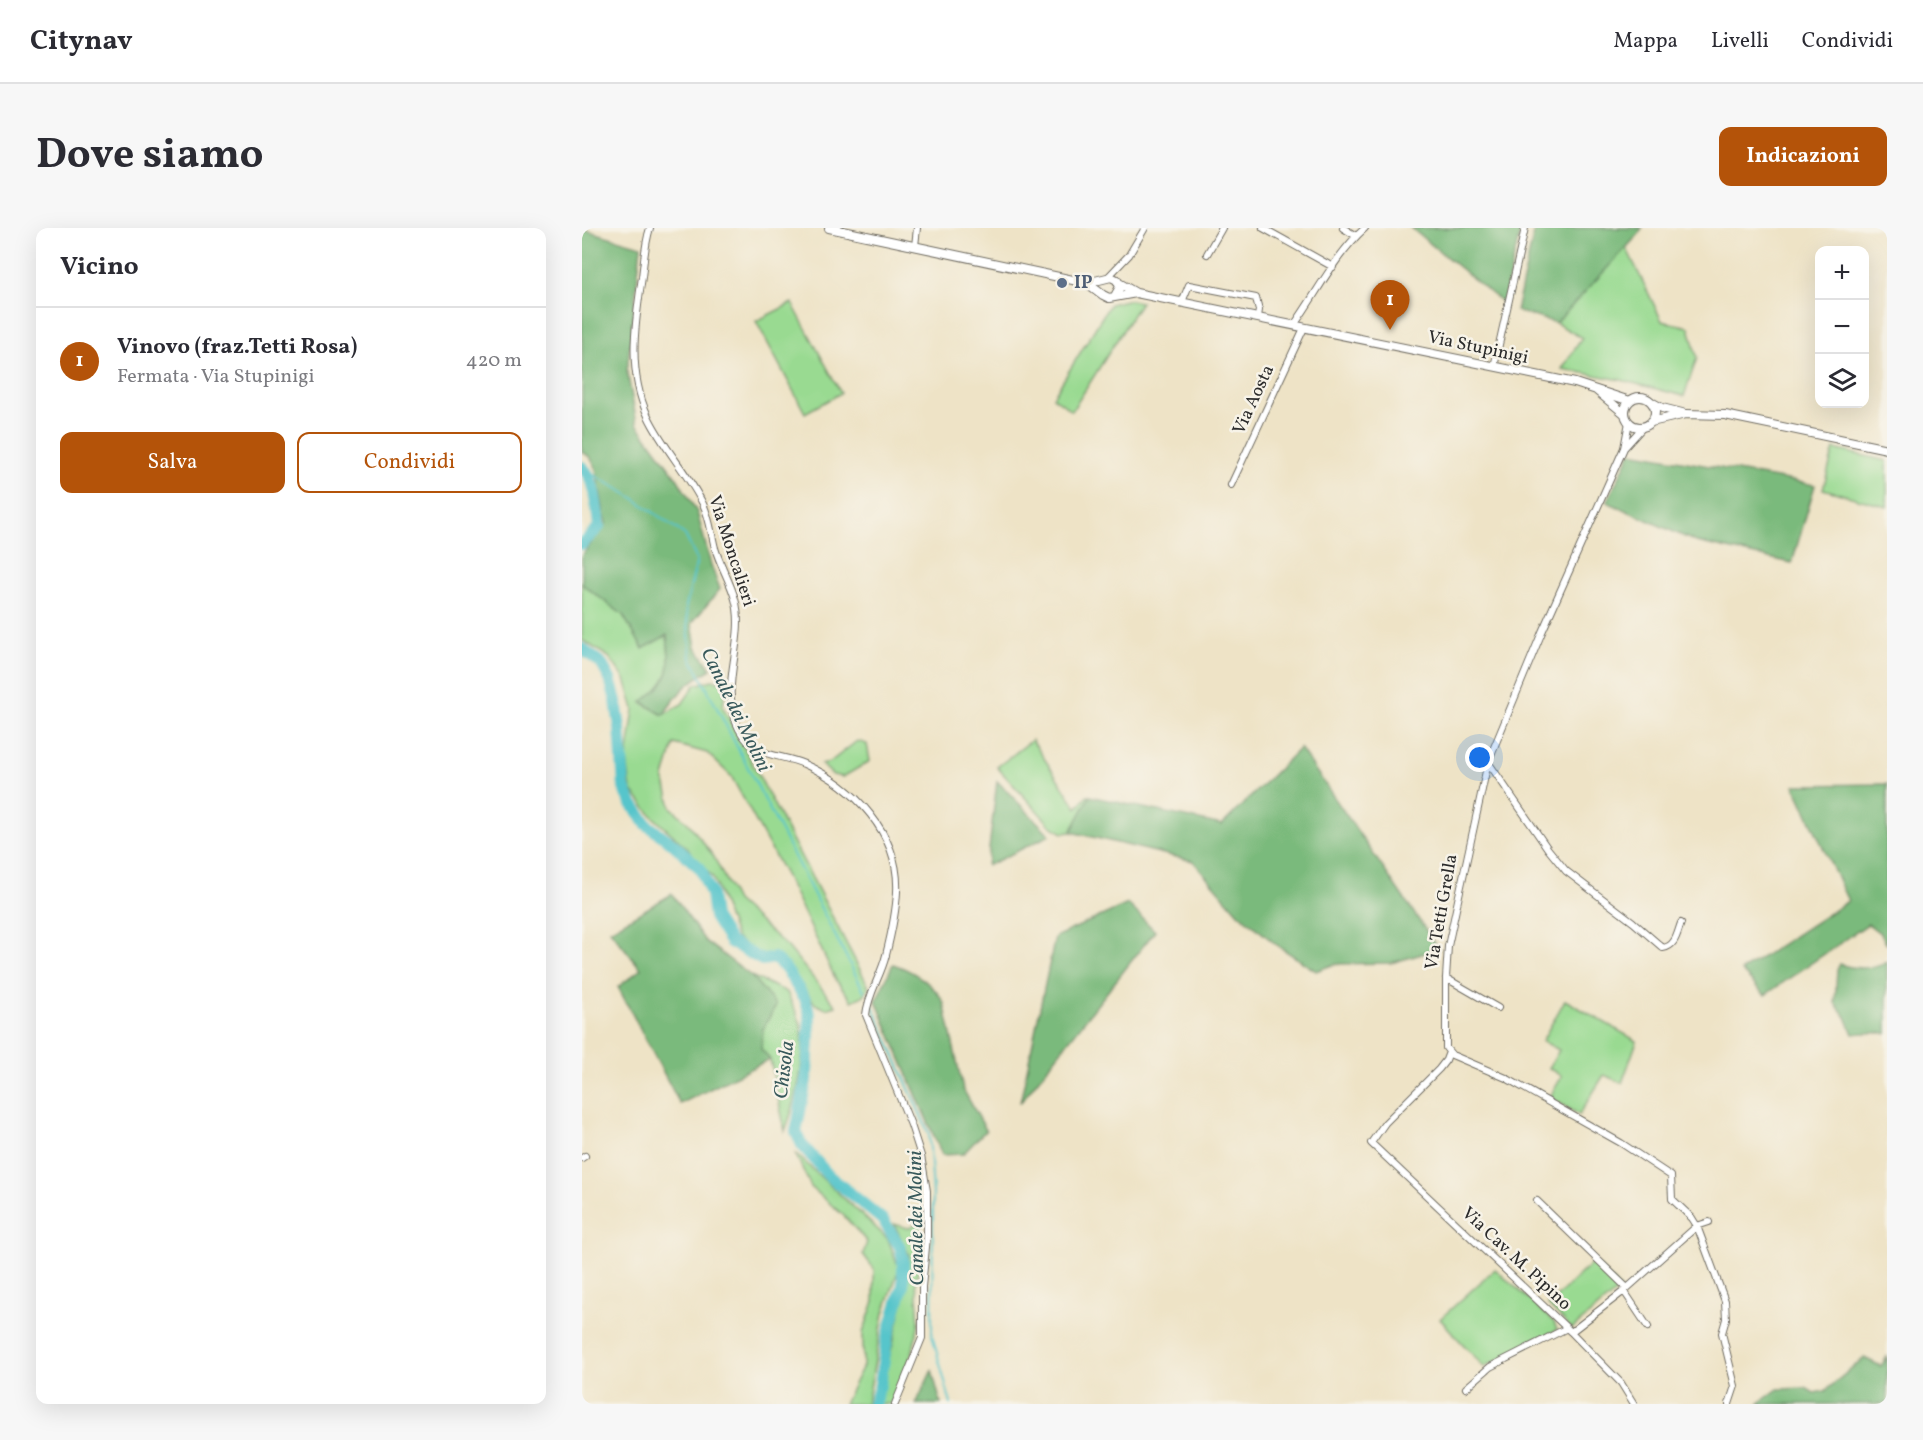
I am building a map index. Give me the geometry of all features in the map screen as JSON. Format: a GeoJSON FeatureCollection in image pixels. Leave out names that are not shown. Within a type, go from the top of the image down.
{"type":"FeatureCollection","features":[{"type":"Feature","properties":{"kind":"street"},"geometry":{"type":"LineString","coordinates":[[829,228],[1087,283],[1109,298],[1115,296],[1119,290],[1118,282],[1122,263]]}},
{"type":"Feature","properties":{"kind":"street"},"geometry":{"type":"LineString","coordinates":[[915,246],[917,228]]}},
{"type":"Feature","properties":{"kind":"street"},"geometry":{"type":"LineString","coordinates":[[1100,292],[1099,286],[1122,263],[1145,228]]}},
{"type":"Feature","properties":{"kind":"street"},"geometry":{"type":"LineString","coordinates":[[1207,254],[1222,228]]}},
{"type":"Feature","properties":{"kind":"street"},"geometry":{"type":"LineString","coordinates":[[1263,228],[1333,267]]}},
{"type":"Feature","properties":{"kind":"street"},"geometry":{"type":"LineString","coordinates":[[1343,228],[1356,236]]}},
{"type":"Feature","properties":{"kind":"street"},"geometry":{"type":"LineString","coordinates":[[1294,325],[1333,267],[1356,236],[1365,228]]}},
{"type":"Feature","properties":{"kind":"street"},"geometry":{"type":"LineString","coordinates":[[1494,367],[1525,228]]}},
{"type":"Feature","properties":{"kind":"street","name":"Via Moncalieri"},"geometry":{"type":"LineString","coordinates":[[649,229],[636,317],[634,354],[637,380],[647,414],[705,508],[715,547],[735,599],[738,618],[731,672],[731,701],[734,717],[750,744],[763,753],[799,762],[819,771],[838,782],[856,797],[879,827],[896,868],[897,892],[886,954],[867,1003],[866,1015],[911,1125],[921,1156],[928,1212],[922,1287],[922,1338],[895,1404]]}},
{"type":"Feature","properties":{"kind":"street"},"geometry":{"type":"LineString","coordinates":[[1087,283],[1105,278],[1118,282]]}},
{"type":"Feature","properties":{"kind":"street","name":"Via Stupinigi"},"geometry":{"type":"LineString","coordinates":[[1118,282],[1136,293]]}},
{"type":"Feature","properties":{"kind":"street"},"geometry":{"type":"LineString","coordinates":[[1182,302],[1189,285],[1256,298],[1258,317]]}},
{"type":"Feature","properties":{"kind":"street","name":"Via Stupinigi"},"geometry":{"type":"LineString","coordinates":[[1115,296],[1136,293],[1258,317],[1587,387],[1630,401],[1644,397],[1662,408],[1686,414]]}},
{"type":"Feature","properties":{"kind":"street","name":"Via Aosta"},"geometry":{"type":"LineString","coordinates":[[1232,485],[1304,328]]}},
{"type":"Feature","properties":{"kind":"street","name":"Via Stupinigi"},"geometry":{"type":"LineString","coordinates":[[1587,387],[1607,398],[1625,414],[1629,422]]}},
{"type":"Feature","properties":{"kind":"street"},"geometry":{"type":"LineString","coordinates":[[1625,414],[1630,401]]}},
{"type":"Feature","properties":{"kind":"street"},"geometry":{"type":"LineString","coordinates":[[1651,422],[1655,413],[1653,403]]}},
{"type":"Feature","properties":{"kind":"street","name":"Via Stupinigi"},"geometry":{"type":"LineString","coordinates":[[1643,427],[1651,422],[1686,414],[1713,414],[1735,416],[1887,449]]}},
{"type":"Feature","properties":{"kind":"street"},"geometry":{"type":"LineString","coordinates":[[1629,422],[1643,427]]}},
{"type":"Feature","properties":{"kind":"street","name":"Via Tetti Grella"},"geometry":{"type":"LineString","coordinates":[[1449,1052],[1446,1044],[1446,978],[1450,936],[1488,762],[1623,448],[1629,422]]}},
{"type":"Feature","properties":{"kind":"street","name":"Via Tetti Grella"},"geometry":{"type":"LineString","coordinates":[[1623,448],[1643,427]]}},
{"type":"Feature","properties":{"kind":"street"},"geometry":{"type":"LineString","coordinates":[[1488,762],[1548,849],[1566,871],[1663,948],[1670,947],[1674,943],[1681,923]]}},
{"type":"Feature","properties":{"kind":"street"},"geometry":{"type":"LineString","coordinates":[[1446,978],[1498,1008]]}},
{"type":"Feature","properties":{"kind":"street"},"geometry":{"type":"LineString","coordinates":[[1449,1052],[1506,1078],[1621,1143],[1668,1173],[1672,1178],[1672,1199],[1688,1213],[1697,1226],[1725,1301],[1726,1318],[1722,1333],[1735,1386],[1729,1404]]}},
{"type":"Feature","properties":{"kind":"street","name":"Via Cav. M. Pipino"},"geometry":{"type":"LineString","coordinates":[[1449,1052],[1439,1069],[1385,1123],[1371,1143],[1569,1330],[1621,1383],[1634,1404]]}},
{"type":"Feature","properties":{"kind":"street"},"geometry":{"type":"LineString","coordinates":[[1537,1201],[1625,1290],[1648,1327]]}},
{"type":"Feature","properties":{"kind":"street"},"geometry":{"type":"LineString","coordinates":[[1466,1388],[1490,1367],[1569,1330],[1625,1290],[1697,1226],[1709,1222]]}},
{"type":"Feature","properties":{"kind":"green space"},"geometry":{"type":"Polygon","coordinates":[[[1411,228],[1521,228],[1503,303],[1411,228]]]}},
{"type":"Feature","properties":{"kind":"green space"},"geometry":{"type":"Polygon","coordinates":[[[1535,228],[1642,228],[1556,323],[1516,311],[1535,228]]]}},
{"type":"Feature","properties":{"kind":"green space"},"geometry":{"type":"Polygon","coordinates":[[[582,229],[641,246],[627,371],[637,424],[677,478],[697,512],[720,589],[692,623],[696,647],[711,669],[684,689],[663,715],[642,702],[659,687],[667,673],[669,658],[667,635],[643,649],[623,615],[582,584],[582,555],[606,524],[596,469],[590,457],[582,452],[582,229]]]}},
{"type":"Feature","properties":{"kind":"green space"},"geometry":{"type":"Polygon","coordinates":[[[1626,247],[1662,321],[1689,327],[1697,358],[1684,396],[1621,380],[1562,369],[1582,338],[1556,323],[1626,247]]]}},
{"type":"Feature","properties":{"kind":"green space"},"geometry":{"type":"Polygon","coordinates":[[[1127,300],[1141,302],[1072,411],[1053,397],[1110,304],[1127,300]]]}},
{"type":"Feature","properties":{"kind":"green space"},"geometry":{"type":"Polygon","coordinates":[[[792,303],[841,393],[805,413],[756,321],[792,303]]]}},
{"type":"Feature","properties":{"kind":"green space"},"geometry":{"type":"Polygon","coordinates":[[[1834,449],[1887,461],[1887,507],[1823,489],[1834,449]]]}},
{"type":"Feature","properties":{"kind":"green space"},"geometry":{"type":"Polygon","coordinates":[[[1631,452],[1815,485],[1792,563],[1696,542],[1607,502],[1631,452]]]}},
{"type":"Feature","properties":{"kind":"green space"},"geometry":{"type":"Polygon","coordinates":[[[582,584],[623,615],[643,648],[667,634],[670,668],[660,688],[642,703],[663,715],[682,704],[695,685],[712,680],[726,682],[723,707],[869,987],[863,996],[852,1001],[836,980],[790,884],[731,776],[707,753],[674,744],[664,777],[671,807],[690,825],[714,857],[736,901],[788,947],[836,1006],[826,1009],[815,1004],[787,964],[775,955],[760,955],[736,938],[713,878],[686,847],[653,817],[631,790],[627,759],[634,709],[625,679],[609,657],[582,640],[582,584]]]}},
{"type":"Feature","properties":{"kind":"green space"},"geometry":{"type":"Polygon","coordinates":[[[1032,740],[1077,808],[1087,796],[1090,796],[1071,832],[1063,833],[1051,826],[997,767],[1032,740]]]}},
{"type":"Feature","properties":{"kind":"green space"},"geometry":{"type":"Polygon","coordinates":[[[857,741],[867,744],[870,761],[843,777],[833,775],[821,764],[830,762],[857,741]]]}},
{"type":"Feature","properties":{"kind":"green space"},"geometry":{"type":"Polygon","coordinates":[[[1300,748],[1439,949],[1391,963],[1335,964],[1316,971],[1278,946],[1238,913],[1193,861],[1071,832],[1090,796],[1222,825],[1300,748]]]}},
{"type":"Feature","properties":{"kind":"green space"},"geometry":{"type":"Polygon","coordinates":[[[997,781],[1050,835],[987,866],[997,781]]]}},
{"type":"Feature","properties":{"kind":"green space"},"geometry":{"type":"Polygon","coordinates":[[[1887,784],[1887,945],[1881,934],[1868,924],[1765,995],[1741,971],[1848,901],[1794,785],[1887,784]]]}},
{"type":"Feature","properties":{"kind":"green space"},"geometry":{"type":"Polygon","coordinates":[[[672,894],[705,941],[751,976],[776,1005],[763,1029],[761,1049],[770,1059],[680,1104],[618,987],[641,969],[610,930],[672,894]]]}},
{"type":"Feature","properties":{"kind":"green space"},"geometry":{"type":"Polygon","coordinates":[[[1128,904],[1155,931],[1020,1103],[1055,937],[1128,904]]]}},
{"type":"Feature","properties":{"kind":"green space"},"geometry":{"type":"Polygon","coordinates":[[[1887,962],[1887,1034],[1853,1034],[1846,1017],[1835,1003],[1837,970],[1840,964],[1864,968],[1887,962]]]}},
{"type":"Feature","properties":{"kind":"green space"},"geometry":{"type":"Polygon","coordinates":[[[893,964],[922,979],[944,1003],[963,1089],[986,1130],[963,1154],[942,1155],[876,1001],[893,964]]]}},
{"type":"Feature","properties":{"kind":"green space"},"geometry":{"type":"Polygon","coordinates":[[[751,976],[787,992],[801,1026],[803,1052],[799,1080],[785,1131],[770,1059],[761,1049],[763,1029],[776,1005],[751,976]]]}},
{"type":"Feature","properties":{"kind":"green space"},"geometry":{"type":"Polygon","coordinates":[[[1565,1000],[1637,1041],[1622,1083],[1604,1075],[1579,1115],[1550,1097],[1562,1076],[1549,1068],[1559,1050],[1542,1041],[1565,1000]]]}},
{"type":"Feature","properties":{"kind":"green space"},"geometry":{"type":"Polygon","coordinates":[[[795,1153],[888,1239],[899,1268],[884,1313],[867,1404],[844,1404],[863,1366],[863,1333],[874,1301],[874,1269],[863,1254],[867,1242],[844,1216],[811,1187],[795,1153]]]}},
{"type":"Feature","properties":{"kind":"green space"},"geometry":{"type":"Polygon","coordinates":[[[921,1221],[921,1248],[916,1282],[919,1323],[912,1354],[891,1404],[878,1404],[907,1286],[909,1255],[894,1224],[908,1228],[921,1221]]]}},
{"type":"Feature","properties":{"kind":"green space"},"geometry":{"type":"Polygon","coordinates":[[[1594,1261],[1620,1289],[1572,1329],[1548,1305],[1594,1261]]]}},
{"type":"Feature","properties":{"kind":"green space"},"geometry":{"type":"Polygon","coordinates":[[[1495,1269],[1554,1322],[1557,1330],[1484,1367],[1440,1319],[1495,1269]]]}},
{"type":"Feature","properties":{"kind":"green space"},"geometry":{"type":"Polygon","coordinates":[[[1887,1357],[1887,1404],[1758,1404],[1778,1389],[1806,1388],[1814,1393],[1825,1391],[1864,1358],[1881,1366],[1887,1357]]]}},
{"type":"Feature","properties":{"kind":"green space"},"geometry":{"type":"Polygon","coordinates":[[[932,1370],[941,1404],[916,1404],[932,1370]]]}},
{"type":"Feature","properties":{"kind":"waterway","name":"Chisola"},"geometry":{"type":"LineString","coordinates":[[582,467],[593,487],[599,527],[582,544]]}},
{"type":"Feature","properties":{"kind":"waterway","name":"Canale dei Molini"},"geometry":{"type":"LineString","coordinates":[[587,471],[632,497],[685,535],[697,560],[686,606],[691,658],[864,991]]}},
{"type":"Feature","properties":{"kind":"waterway","name":"Chisola"},"geometry":{"type":"LineString","coordinates":[[582,649],[601,663],[610,679],[620,728],[624,788],[632,804],[647,825],[700,868],[711,894],[714,917],[730,942],[762,960],[774,958],[785,968],[805,999],[810,1015],[807,1075],[796,1132],[802,1145],[829,1176],[883,1220],[900,1247],[903,1259],[903,1285],[887,1339],[880,1385],[874,1404]]}},
{"type":"Feature","properties":{"kind":"waterway","name":"Canale dei Molini"},"geometry":{"type":"LineString","coordinates":[[872,1005],[929,1134],[933,1192],[932,1335],[951,1404]]}},
{"type":"Feature","properties":{"kind":"place","name":"IP"},"geometry":{"type":"Point","coordinates":[1062,283]}},
{"type":"Feature","properties":{"kind":"place","name":"Vinovo (fraz.Tetti Rosa)"},"geometry":{"type":"Point","coordinates":[1390,330]}}]}
